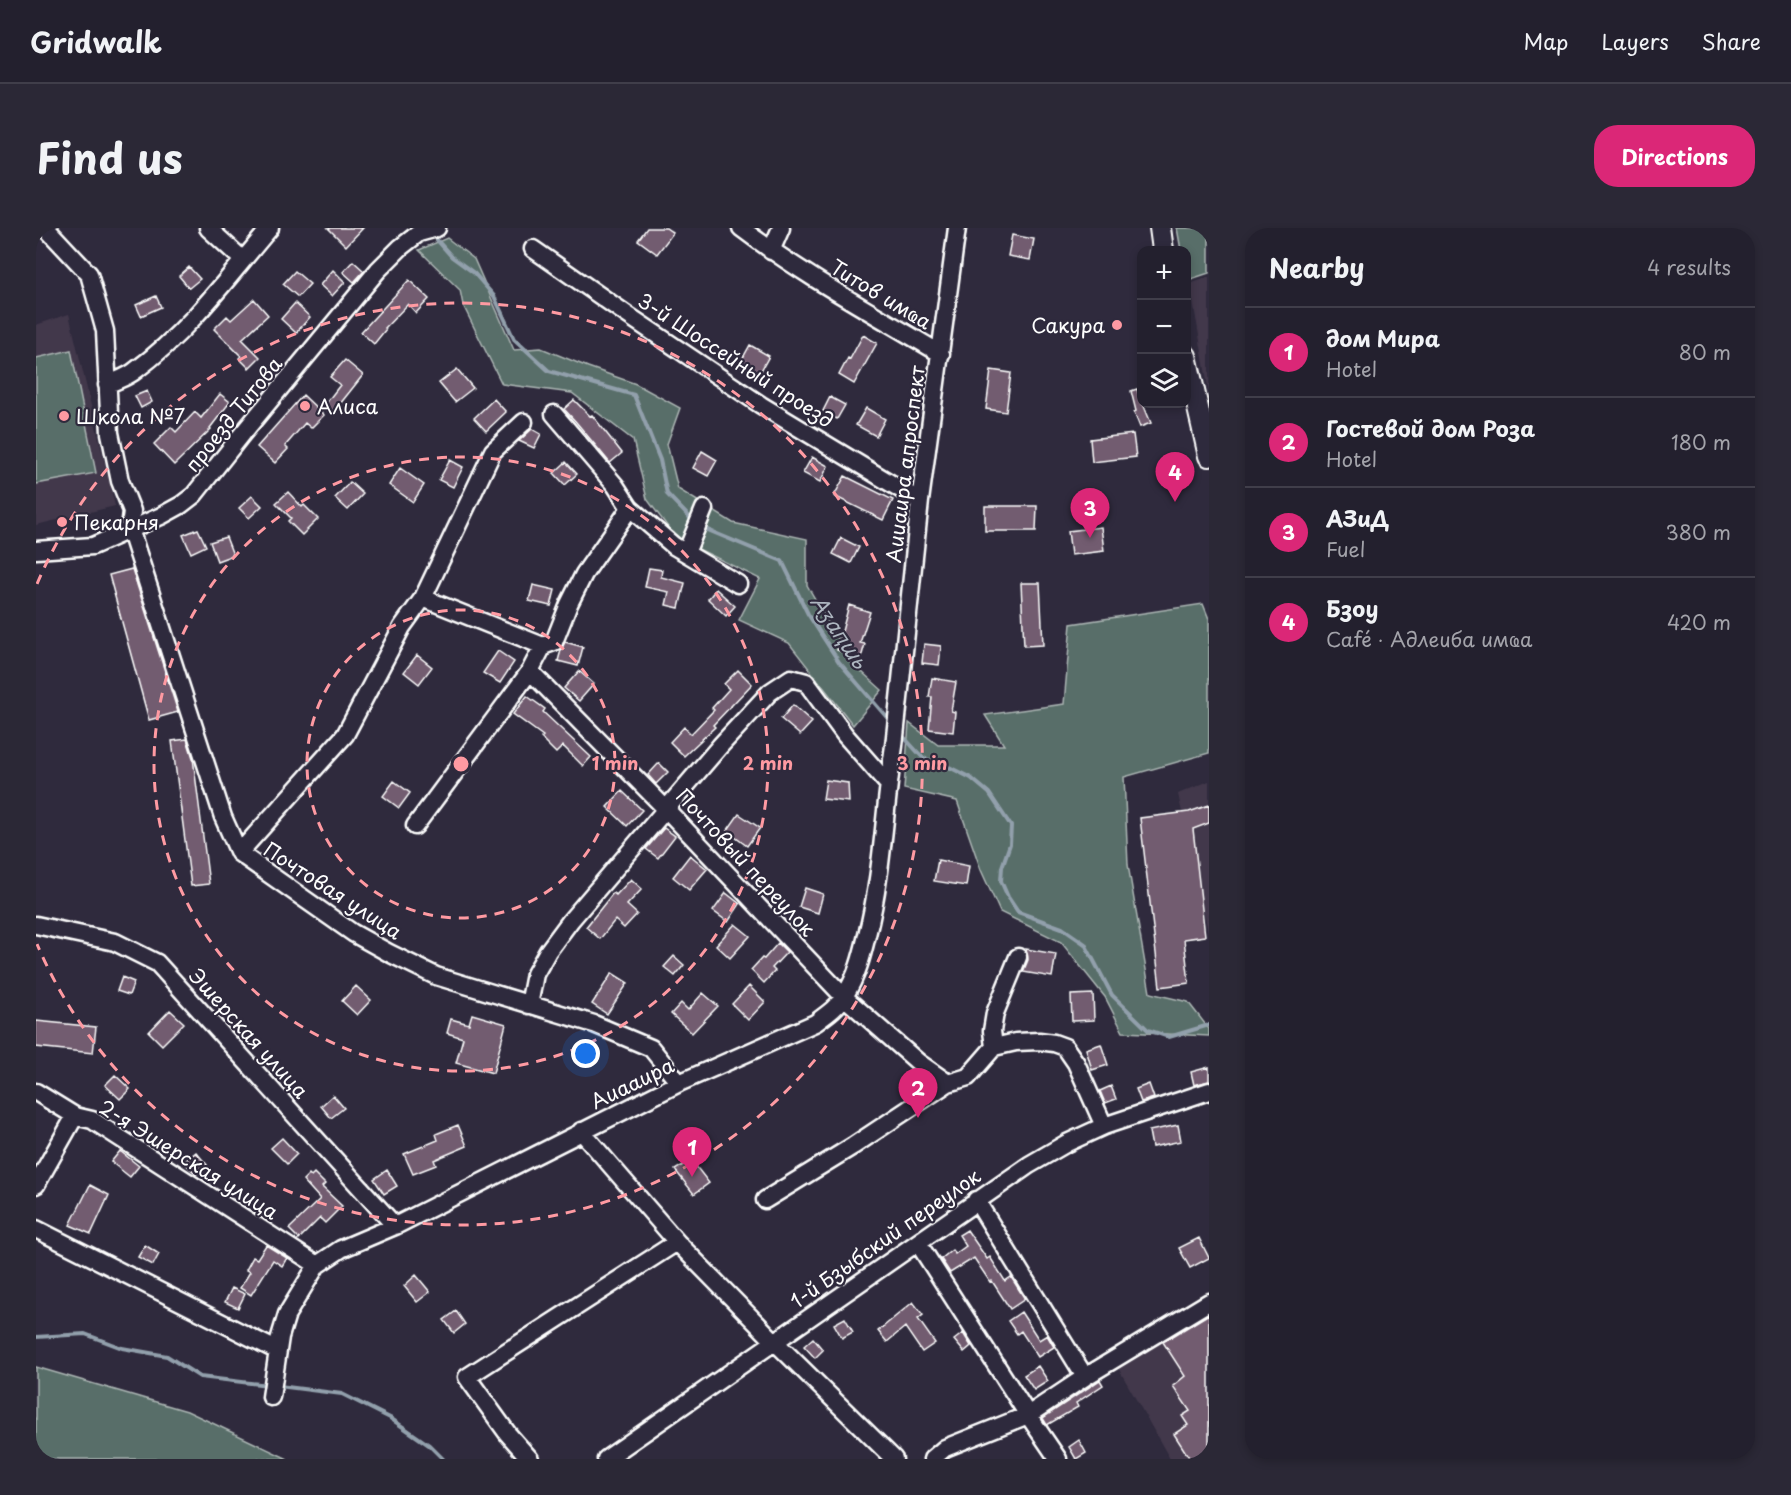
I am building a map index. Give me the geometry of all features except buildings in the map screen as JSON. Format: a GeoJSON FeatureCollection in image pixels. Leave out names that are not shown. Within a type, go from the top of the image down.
{"type":"FeatureCollection","features":[{"type":"Feature","properties":{"kind":"main road"},"geometry":{"type":"LineString","coordinates":[[1160,228],[1162,246]]}},
{"type":"Feature","properties":{"kind":"main road"},"geometry":{"type":"LineString","coordinates":[[1191,378],[1209,456]]}},
{"type":"Feature","properties":{"kind":"street","name":"Почтовая улица"},"geometry":{"type":"LineString","coordinates":[[46,228],[89,274],[105,331],[110,433],[120,481],[132,511],[130,529],[223,816],[239,854],[353,933],[389,954],[436,976],[594,1024],[651,1048],[679,1083]]}},
{"type":"Feature","properties":{"kind":"street"},"geometry":{"type":"LineString","coordinates":[[208,228],[243,260]]}},
{"type":"Feature","properties":{"kind":"street"},"geometry":{"type":"LineString","coordinates":[[107,385],[135,372],[182,330],[270,228]]}},
{"type":"Feature","properties":{"kind":"street","name":"проезд Титова"},"geometry":{"type":"LineString","coordinates":[[36,550],[93,546],[181,505],[194,495],[378,270],[419,233],[437,228]]}},
{"type":"Feature","properties":{"kind":"street","name":"Титов имҩа"},"geometry":{"type":"LineString","coordinates":[[741,228],[771,251],[940,354]]}},
{"type":"Feature","properties":{"kind":"street"},"geometry":{"type":"LineString","coordinates":[[771,251],[781,228]]}},
{"type":"Feature","properties":{"kind":"street","name":"Аииаира апроспект"},"geometry":{"type":"LineString","coordinates":[[894,746],[920,501],[957,228]]}},
{"type":"Feature","properties":{"kind":"street","name":"3-й Шоссейный проезд"},"geometry":{"type":"LineString","coordinates":[[533,249],[761,405],[920,501]]}},
{"type":"Feature","properties":{"kind":"street"},"geometry":{"type":"LineString","coordinates":[[554,414],[615,485],[630,508],[674,546],[738,584]]}},
{"type":"Feature","properties":{"kind":"street"},"geometry":{"type":"LineString","coordinates":[[239,854],[345,735],[402,627],[423,598],[493,451],[524,422]]}},
{"type":"Feature","properties":{"kind":"street"},"geometry":{"type":"LineString","coordinates":[[423,598],[543,646],[554,642],[584,574],[630,508]]}},
{"type":"Feature","properties":{"kind":"street"},"geometry":{"type":"LineString","coordinates":[[686,553],[704,509]]}},
{"type":"Feature","properties":{"kind":"street"},"geometry":{"type":"LineString","coordinates":[[415,826],[530,671],[543,646]]}},
{"type":"Feature","properties":{"kind":"street","name":"Почтовый переулок"},"geometry":{"type":"LineString","coordinates":[[530,671],[665,808],[844,997],[918,1062],[948,1083]]}},
{"type":"Feature","properties":{"kind":"street"},"geometry":{"type":"LineString","coordinates":[[529,1005],[535,974],[548,951],[571,920],[720,746],[770,692],[790,678],[806,682],[845,735],[888,784]]}},
{"type":"Feature","properties":{"kind":"street","name":"Аиааира"},"geometry":{"type":"LineString","coordinates":[[271,1397],[278,1351],[287,1314],[317,1264],[341,1249],[395,1226],[679,1083],[815,1023],[832,1011],[844,997],[858,970],[870,925],[880,875],[888,784],[894,746]]}},
{"type":"Feature","properties":{"kind":"street","name":"Эшерская улица"},"geometry":{"type":"LineString","coordinates":[[36,925],[115,942],[157,963],[395,1226]]}},
{"type":"Feature","properties":{"kind":"street"},"geometry":{"type":"LineString","coordinates":[[994,1047],[992,1031],[995,1012],[1018,957]]}},
{"type":"Feature","properties":{"kind":"street"},"geometry":{"type":"LineString","coordinates":[[765,1200],[853,1146],[948,1083],[968,1077],[994,1047],[1016,1042],[1054,1042],[1065,1047],[1076,1063],[1104,1125]]}},
{"type":"Feature","properties":{"kind":"street","name":"1-й Бзыбский переулок"},"geometry":{"type":"LineString","coordinates":[[606,1459],[1029,1165],[1104,1125],[1209,1091]]}},
{"type":"Feature","properties":{"kind":"street","name":"2-я Эшерская улица"},"geometry":{"type":"LineString","coordinates":[[36,1092],[75,1116],[92,1120],[317,1264]]}},
{"type":"Feature","properties":{"kind":"street"},"geometry":{"type":"LineString","coordinates":[[36,1185],[75,1116]]}},
{"type":"Feature","properties":{"kind":"street"},"geometry":{"type":"LineString","coordinates":[[581,1131],[677,1242],[894,1459]]}},
{"type":"Feature","properties":{"kind":"street"},"geometry":{"type":"LineString","coordinates":[[976,1200],[1084,1377]]}},
{"type":"Feature","properties":{"kind":"street"},"geometry":{"type":"LineString","coordinates":[[36,1229],[278,1351]]}},
{"type":"Feature","properties":{"kind":"street"},"geometry":{"type":"LineString","coordinates":[[530,1459],[508,1434],[467,1377],[677,1242]]}},
{"type":"Feature","properties":{"kind":"street"},"geometry":{"type":"LineString","coordinates":[[918,1243],[1058,1459]]}},
{"type":"Feature","properties":{"kind":"street"},"geometry":{"type":"LineString","coordinates":[[932,1459],[945,1448],[1028,1415],[1084,1377],[1209,1302]]}},
{"type":"Feature","properties":{"kind":"shaded area"},"geometry":{"type":"Polygon","coordinates":[[[1209,277],[1209,392],[1191,290],[1191,284],[1209,277]]]}},
{"type":"Feature","properties":{"kind":"shaded area","name":"Школа №7"},"geometry":{"type":"Polygon","coordinates":[[[69,314],[115,506],[36,525],[36,325],[69,314]]]}},
{"type":"Feature","properties":{"kind":"shaded area"},"geometry":{"type":"Polygon","coordinates":[[[1209,781],[1209,935],[1178,794],[1209,781]]]}},
{"type":"Feature","properties":{"kind":"shaded area"},"geometry":{"type":"Polygon","coordinates":[[[1209,1297],[1209,1459],[1170,1459],[1112,1357],[1209,1297]]]}},
{"type":"Feature","properties":{"kind":"green space"},"geometry":{"type":"Polygon","coordinates":[[[1177,228],[1209,228],[1209,273],[1191,279],[1191,246],[1180,246],[1177,228]]]}},
{"type":"Feature","properties":{"kind":"green space"},"geometry":{"type":"Polygon","coordinates":[[[447,238],[474,259],[514,350],[541,348],[636,384],[680,408],[667,444],[678,489],[733,523],[807,539],[807,585],[852,663],[882,690],[853,725],[789,643],[739,620],[760,579],[676,538],[647,499],[633,440],[572,393],[502,384],[463,305],[460,290],[419,250],[447,238]]]}},
{"type":"Feature","properties":{"kind":"green space"},"geometry":{"type":"Polygon","coordinates":[[[71,350],[96,473],[36,484],[36,358],[71,350]]]}},
{"type":"Feature","properties":{"kind":"green space"},"geometry":{"type":"Polygon","coordinates":[[[1203,604],[1209,619],[1209,753],[1124,777],[1128,865],[1150,993],[1188,1002],[1209,1029],[1209,1036],[1123,1032],[1105,997],[1061,942],[1000,912],[981,870],[957,801],[904,789],[909,723],[938,745],[1004,745],[985,715],[1064,704],[1071,624],[1203,604]]]}},
{"type":"Feature","properties":{"kind":"green space"},"geometry":{"type":"Polygon","coordinates":[[[36,1367],[187,1411],[288,1459],[36,1459],[36,1367]]]}},
{"type":"Feature","properties":{"kind":"waterway","name":"Аӡаԥшь"},"geometry":{"type":"LineString","coordinates":[[435,234],[437,240],[452,257],[474,273],[494,296],[514,339],[549,371],[634,395],[660,460],[667,494],[694,522]]}},
{"type":"Feature","properties":{"kind":"waterway","name":"Аӡаԥшь"},"geometry":{"type":"LineString","coordinates":[[703,528],[782,561],[808,614],[839,662],[890,721]]}},
{"type":"Feature","properties":{"kind":"waterway","name":"Аӡаԥшь"},"geometry":{"type":"LineString","coordinates":[[901,734],[923,758],[971,778],[989,793],[1011,826],[1010,844],[1002,867],[1001,881],[1018,912],[1062,928],[1085,944],[1112,995],[1148,1030],[1169,1037],[1209,1025]]}},
{"type":"Feature","properties":{"kind":"waterway"},"geometry":{"type":"LineString","coordinates":[[36,1337],[85,1334],[122,1348],[167,1356],[200,1377],[268,1385]]}},
{"type":"Feature","properties":{"kind":"waterway"},"geometry":{"type":"LineString","coordinates":[[279,1386],[342,1394],[390,1418],[429,1445],[443,1459]]}},
{"type":"Feature","properties":{"kind":"place","name":"Сакура"},"geometry":{"type":"Point","coordinates":[1117,325]}},
{"type":"Feature","properties":{"kind":"place","name":"Алиса"},"geometry":{"type":"Point","coordinates":[305,406]}},
{"type":"Feature","properties":{"kind":"place","name":"Школа №7"},"geometry":{"type":"Point","coordinates":[64,416]}},
{"type":"Feature","properties":{"kind":"place","name":"Бзоу"},"geometry":{"type":"Point","coordinates":[1175,502]}},
{"type":"Feature","properties":{"kind":"place","name":"Пекарня"},"geometry":{"type":"Point","coordinates":[62,522]}},
{"type":"Feature","properties":{"kind":"place","name":"АЗиД"},"geometry":{"type":"Point","coordinates":[1090,538]}},
{"type":"Feature","properties":{"kind":"place","name":"Гостевой дом Роза"},"geometry":{"type":"Point","coordinates":[918,1118]}},
{"type":"Feature","properties":{"kind":"place","name":"дом Мира"},"geometry":{"type":"Point","coordinates":[692,1177]}}]}
